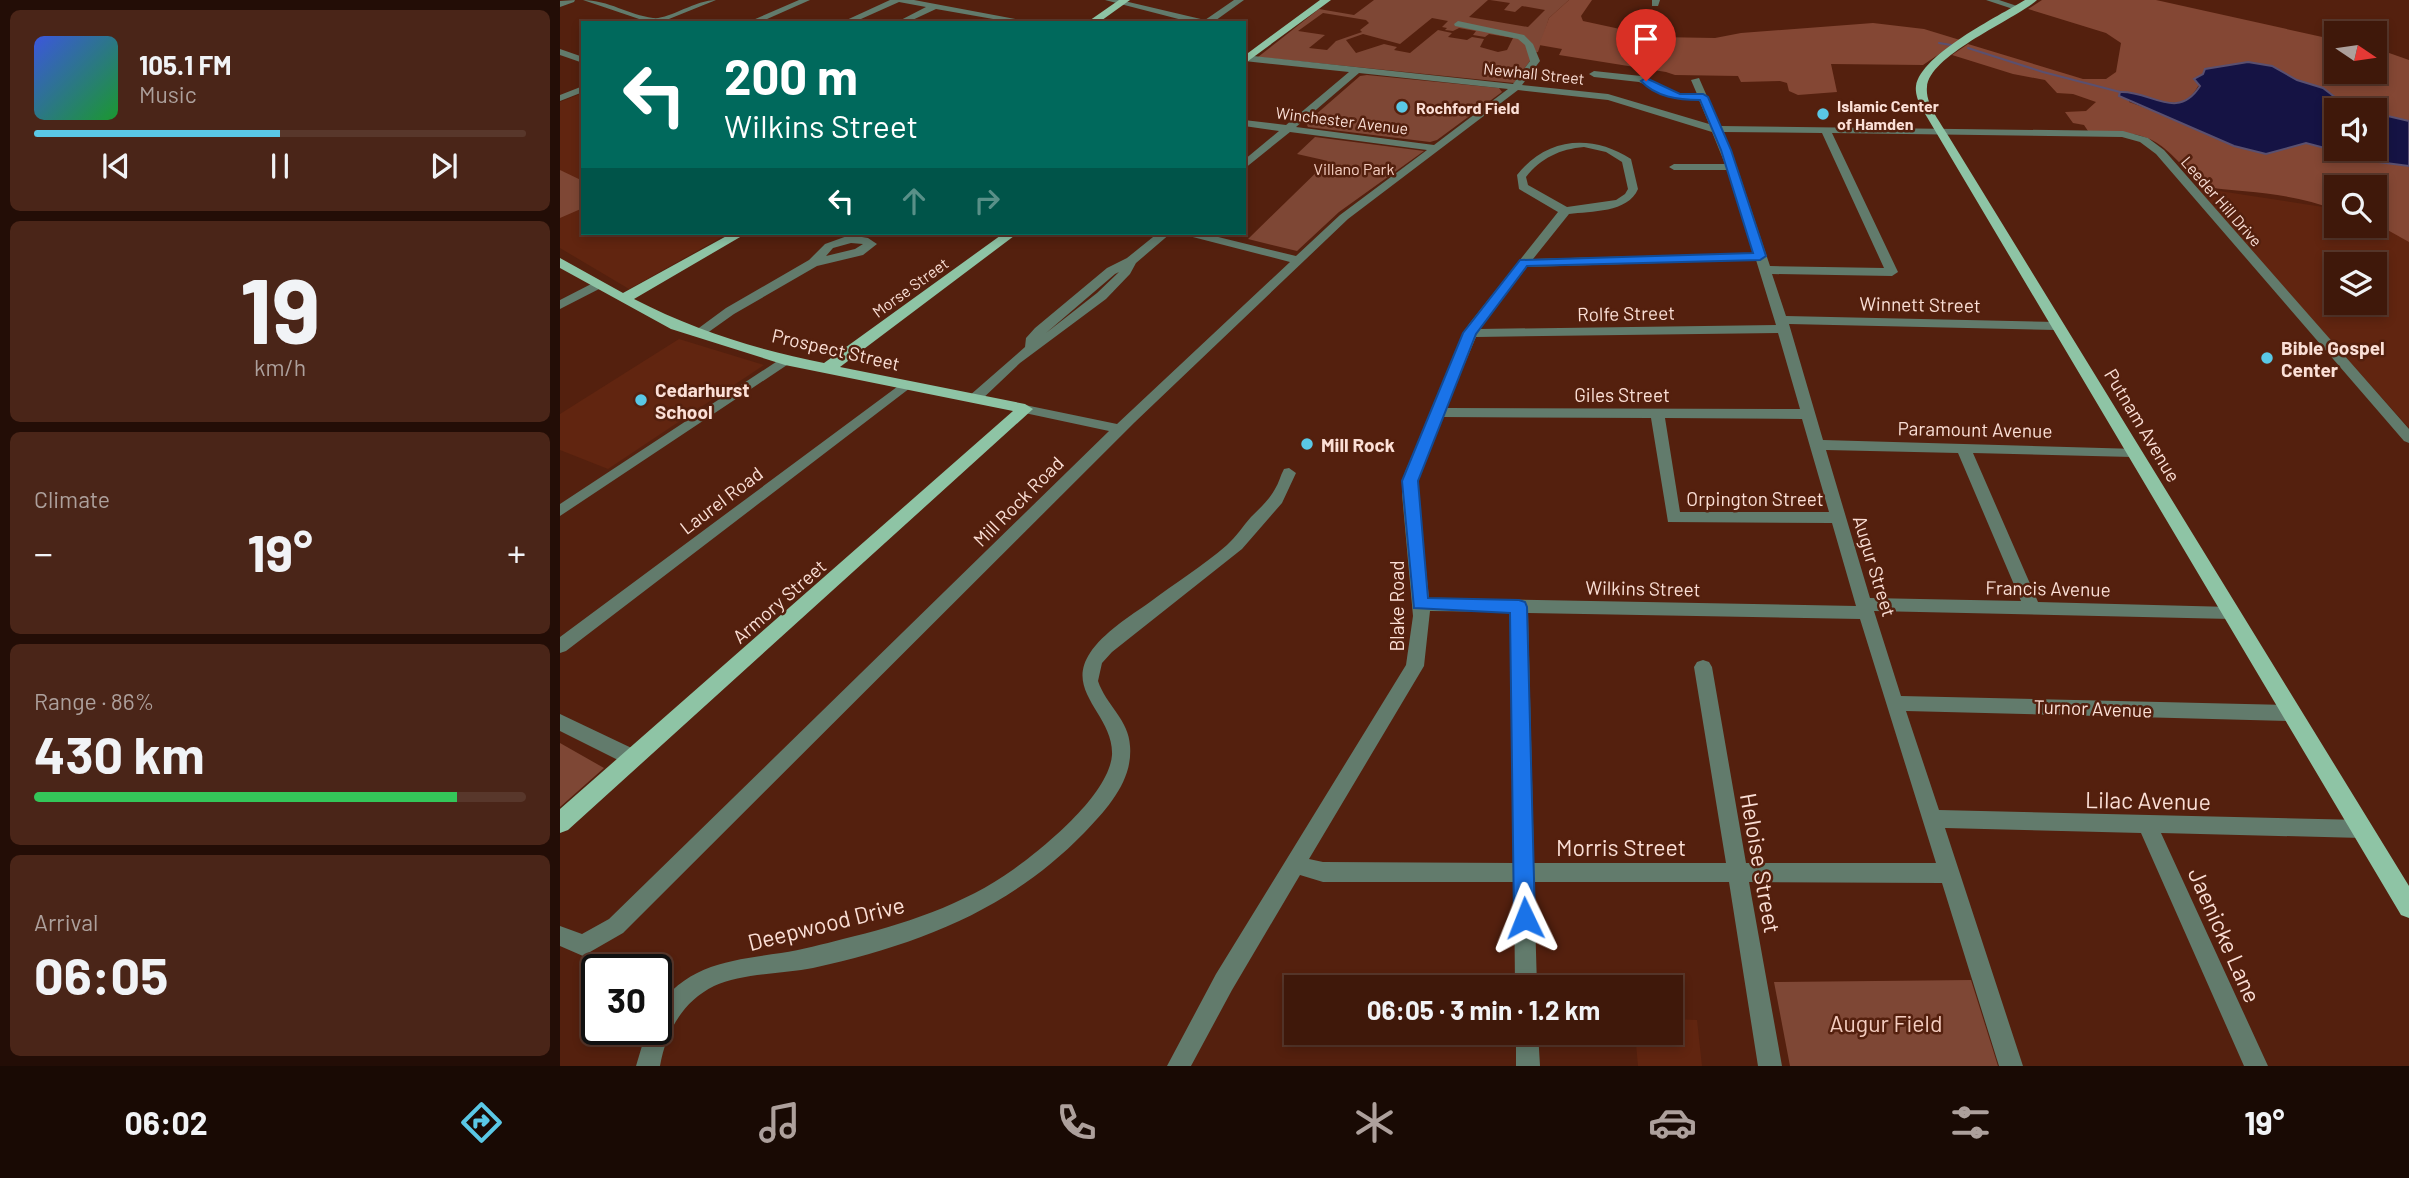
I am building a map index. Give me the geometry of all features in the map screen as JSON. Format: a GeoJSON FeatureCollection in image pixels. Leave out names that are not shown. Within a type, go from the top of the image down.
{"type":"FeatureCollection","features":[{"type":"Feature","properties":{"kind":"main road"},"geometry":{"type":"LineString","coordinates":[[1246,58],[1326,0]]}},
{"type":"Feature","properties":{"kind":"main road","name":"Putnam Avenue"},"geometry":{"type":"LineString","coordinates":[[2032,0],[1939,59],[1921,81],[1923,95],[1941,134],[2409,907]]}},
{"type":"Feature","properties":{"kind":"main road"},"geometry":{"type":"LineString","coordinates":[[1094,21],[1123,1]]}},
{"type":"Feature","properties":{"kind":"main road"},"geometry":{"type":"LineString","coordinates":[[623,299],[737,235]]}},
{"type":"Feature","properties":{"kind":"main road","name":"Morse Street"},"geometry":{"type":"LineString","coordinates":[[828,368],[1009,235]]}},
{"type":"Feature","properties":{"kind":"main road","name":"Prospect Street"},"geometry":{"type":"LineString","coordinates":[[560,262],[662,321],[698,333],[785,360],[1025,410]]}},
{"type":"Feature","properties":{"kind":"main road","name":"Armory Street"},"geometry":{"type":"LineString","coordinates":[[560,823],[1025,410]]}},
{"type":"Feature","properties":{"kind":"street"},"geometry":{"type":"LineString","coordinates":[[560,4],[572,0]]}},
{"type":"Feature","properties":{"kind":"street"},"geometry":{"type":"LineString","coordinates":[[587,0],[656,21]]}},
{"type":"Feature","properties":{"kind":"street"},"geometry":{"type":"LineString","coordinates":[[600,4],[611,0]]}},
{"type":"Feature","properties":{"kind":"street"},"geometry":{"type":"LineString","coordinates":[[661,21],[712,0]]}},
{"type":"Feature","properties":{"kind":"street"},"geometry":{"type":"LineString","coordinates":[[755,21],[806,0]]}},
{"type":"Feature","properties":{"kind":"street"},"geometry":{"type":"LineString","coordinates":[[849,21],[899,0],[996,20]]}},
{"type":"Feature","properties":{"kind":"street"},"geometry":{"type":"LineString","coordinates":[[1109,0],[1123,1],[1198,21]]}},
{"type":"Feature","properties":{"kind":"street"},"geometry":{"type":"LineString","coordinates":[[1209,21],[1240,0]]}},
{"type":"Feature","properties":{"kind":"street"},"geometry":{"type":"LineString","coordinates":[[1990,0],[2019,8]]}},
{"type":"Feature","properties":{"kind":"street"},"geometry":{"type":"LineString","coordinates":[[903,21],[936,6]]}},
{"type":"Feature","properties":{"kind":"street"},"geometry":{"type":"LineString","coordinates":[[1458,24],[1521,37],[1528,44],[1535,61],[1516,87]]}},
{"type":"Feature","properties":{"kind":"street"},"geometry":{"type":"LineString","coordinates":[[560,52],[581,59]]}},
{"type":"Feature","properties":{"kind":"street","name":"Newhall Street"},"geometry":{"type":"LineString","coordinates":[[1246,59],[1586,94],[1632,102],[1700,127],[1718,130],[1941,134]]}},
{"type":"Feature","properties":{"kind":"street"},"geometry":{"type":"LineString","coordinates":[[1586,94],[1598,63]]}},
{"type":"Feature","properties":{"kind":"street"},"geometry":{"type":"LineString","coordinates":[[1246,164],[1357,70]]}},
{"type":"Feature","properties":{"kind":"street"},"geometry":{"type":"LineString","coordinates":[[1594,74],[1641,79],[1679,97],[1703,97]]}},
{"type":"Feature","properties":{"kind":"street","name":"Augur Street"},"geometry":{"type":"LineString","coordinates":[[1696,79],[1732,167],[1894,702],[2011,1066]]}},
{"type":"Feature","properties":{"kind":"street","name":"Mill Rock Road"},"geometry":{"type":"LineString","coordinates":[[560,936],[583,945],[615,926],[1120,429],[1297,260],[1344,217],[1516,87]]}},
{"type":"Feature","properties":{"kind":"street"},"geometry":{"type":"LineString","coordinates":[[560,98],[581,90]]}},
{"type":"Feature","properties":{"kind":"street","name":"Winchester Avenue"},"geometry":{"type":"LineString","coordinates":[[1246,123],[1436,148]]}},
{"type":"Feature","properties":{"kind":"street"},"geometry":{"type":"LineString","coordinates":[[1524,263],[1762,263],[1892,272],[1826,132]]}},
{"type":"Feature","properties":{"kind":"street","name":"Leeder Hill Drive"},"geometry":{"type":"LineString","coordinates":[[1941,134],[2123,134],[2144,140],[2160,152],[2409,438]]}},
{"type":"Feature","properties":{"kind":"street"},"geometry":{"type":"LineString","coordinates":[[1569,145],[1602,148],[1625,158],[1633,184],[1630,197],[1613,205],[1565,211],[1526,191],[1521,183],[1524,173],[1552,150],[1569,145]]}},
{"type":"Feature","properties":{"kind":"street"},"geometry":{"type":"LineString","coordinates":[[1674,167],[1732,167]]}},
{"type":"Feature","properties":{"kind":"street","name":"Blake Road"},"geometry":{"type":"LineString","coordinates":[[1179,1066],[1224,982],[1415,666],[1421,635],[1410,481],[1470,333],[1565,211]]}},
{"type":"Feature","properties":{"kind":"street"},"geometry":{"type":"LineString","coordinates":[[974,399],[1031,348],[1047,341],[1127,272],[1131,261],[1163,235]]}},
{"type":"Feature","properties":{"kind":"street"},"geometry":{"type":"LineString","coordinates":[[1197,235],[1297,260]]}},
{"type":"Feature","properties":{"kind":"street"},"geometry":{"type":"LineString","coordinates":[[698,333],[730,311],[813,263]]}},
{"type":"Feature","properties":{"kind":"street"},"geometry":{"type":"LineString","coordinates":[[560,305],[597,285]]}},
{"type":"Feature","properties":{"kind":"street","name":"Winnett Street"},"geometry":{"type":"LineString","coordinates":[[1782,325],[2057,326]]}},
{"type":"Feature","properties":{"kind":"street","name":"Rolfe Street"},"geometry":{"type":"LineString","coordinates":[[1470,333],[1782,325]]}},
{"type":"Feature","properties":{"kind":"street"},"geometry":{"type":"LineString","coordinates":[[560,511],[785,360]]}},
{"type":"Feature","properties":{"kind":"street","name":"Laurel Road"},"geometry":{"type":"LineString","coordinates":[[560,646],[905,385]]}},
{"type":"Feature","properties":{"kind":"street","name":"Prospect Street"},"geometry":{"type":"LineString","coordinates":[[1025,410],[1120,429]]}},
{"type":"Feature","properties":{"kind":"street","name":"Giles Street"},"geometry":{"type":"LineString","coordinates":[[1437,412],[1808,414]]}},
{"type":"Feature","properties":{"kind":"street","name":"Orpington Street"},"geometry":{"type":"LineString","coordinates":[[1657,413],[1673,518],[1838,517]]}},
{"type":"Feature","properties":{"kind":"street","name":"Paramount Avenue"},"geometry":{"type":"LineString","coordinates":[[1817,444],[2132,452]]}},
{"type":"Feature","properties":{"kind":"street"},"geometry":{"type":"LineString","coordinates":[[1963,449],[2032,608]]}},
{"type":"Feature","properties":{"kind":"street","name":"Deepwood Drive"},"geometry":{"type":"LineString","coordinates":[[648,1066],[656,1030],[669,1009],[694,986],[719,972],[789,962],[858,946],[909,930],[1009,885],[1070,834],[1099,802],[1117,775],[1122,750],[1115,724],[1094,696],[1088,679],[1092,663],[1137,619],[1231,551],[1285,487],[1289,473]]}},
{"type":"Feature","properties":{"kind":"street","name":"Wilkins Street"},"geometry":{"type":"LineString","coordinates":[[1420,604],[1519,607],[1865,608]]}},
{"type":"Feature","properties":{"kind":"street"},"geometry":{"type":"LineString","coordinates":[[1519,607],[1526,975]]}},
{"type":"Feature","properties":{"kind":"street","name":"Francis Avenue"},"geometry":{"type":"LineString","coordinates":[[1865,608],[2231,612]]}},
{"type":"Feature","properties":{"kind":"street","name":"Heloise Street"},"geometry":{"type":"LineString","coordinates":[[1703,667],[1770,1066]]}},
{"type":"Feature","properties":{"kind":"street","name":"Turnor Avenue"},"geometry":{"type":"LineString","coordinates":[[1894,702],[2291,713]]}},
{"type":"Feature","properties":{"kind":"street"},"geometry":{"type":"LineString","coordinates":[[560,722],[632,758]]}},
{"type":"Feature","properties":{"kind":"street","name":"Lilac Avenue"},"geometry":{"type":"LineString","coordinates":[[1933,819],[2362,829]]}},
{"type":"Feature","properties":{"kind":"street","name":"Jaenicke Lane"},"geometry":{"type":"LineString","coordinates":[[2147,825],[2256,1066]]}},
{"type":"Feature","properties":{"kind":"street","name":"Morris Street"},"geometry":{"type":"LineString","coordinates":[[1296,865],[1323,872],[1948,873]]}},
{"type":"Feature","properties":{"kind":"street"},"geometry":{"type":"LineString","coordinates":[[1527,1045],[1528,1066]]}},
{"type":"Feature","properties":{"kind":"shaded area"},"geometry":{"type":"Polygon","coordinates":[[[1569,0],[1592,0],[1581,16],[1583,21],[1657,37],[1715,38],[1741,33],[1873,23],[1924,29],[1960,40],[1923,65],[1831,64],[1837,92],[1798,95],[1789,91],[1787,83],[1780,81],[1741,82],[1738,76],[1675,75],[1559,55],[1562,49],[1539,45],[1549,18],[1569,0]]]}},
{"type":"Feature","properties":{"kind":"shaded area"},"geometry":{"type":"Polygon","coordinates":[[[2042,0],[2156,0],[2324,37],[2324,84],[2387,84],[2387,52],[2409,60],[2409,121],[2387,116],[2387,98],[2336,98],[2323,88],[2297,80],[2272,66],[2248,62],[2205,69],[2193,94],[2185,100],[2166,102],[2130,92],[2129,102],[2182,121],[2234,146],[2266,154],[2306,143],[2324,148],[2324,161],[2374,161],[2409,166],[2409,242],[2387,230],[2387,175],[2324,175],[2324,206],[2287,197],[2202,187],[2175,158],[2154,141],[2128,133],[2088,131],[2084,125],[2073,123],[2065,112],[2086,111],[2096,102],[2073,94],[2057,93],[2045,80],[2013,74],[1952,55],[1968,44],[2083,79],[2106,79],[2116,72],[2121,43],[2106,33],[2028,9],[2042,0]]]}},
{"type":"Feature","properties":{"kind":"shaded area"},"geometry":{"type":"Polygon","coordinates":[[[2248,62],[2272,66],[2297,80],[2323,88],[2336,98],[2324,98],[2324,148],[2306,143],[2266,154],[2234,146],[2119,96],[2120,92],[2131,93],[2163,102],[2182,102],[2191,97],[2200,86],[2194,79],[2203,74],[2205,69],[2248,62]]]}},
{"type":"Feature","properties":{"kind":"shaded area"},"geometry":{"type":"Polygon","coordinates":[[[581,94],[581,235],[725,235],[629,289],[560,248],[560,102],[581,94]]]}},
{"type":"Feature","properties":{"kind":"shaded area"},"geometry":{"type":"Polygon","coordinates":[[[2387,116],[2409,121],[2409,166],[2374,161],[2387,161],[2387,116]]]}},
{"type":"Feature","properties":{"kind":"shaded area"},"geometry":{"type":"Polygon","coordinates":[[[2193,187],[2324,207],[2324,238],[2387,238],[2387,222],[2409,234],[2409,428],[2193,187]]]}},
{"type":"Feature","properties":{"kind":"shaded area"},"geometry":{"type":"Polygon","coordinates":[[[679,339],[764,365],[608,469],[560,450],[560,414],[679,339]]]}},
{"type":"Feature","properties":{"kind":"shaded area"},"geometry":{"type":"Polygon","coordinates":[[[1683,1019],[1697,1020],[1702,1066],[1638,1066],[1636,1045],[1683,1045],[1683,1019]]]}},
{"type":"Feature","properties":{"kind":"green space"},"geometry":{"type":"Polygon","coordinates":[[[1374,0],[1488,0],[1469,17],[1528,27],[1545,10],[1522,6],[1515,12],[1504,10],[1510,3],[1490,0],[1569,0],[1549,18],[1538,52],[1531,53],[1532,58],[1514,83],[1258,57],[1319,9],[1354,15],[1374,0]],[[1323,13],[1298,31],[1325,35],[1309,48],[1327,50],[1336,41],[1362,32],[1360,30],[1369,23],[1366,20],[1323,13]],[[1432,18],[1400,44],[1363,34],[1346,40],[1356,53],[1384,44],[1397,47],[1394,50],[1410,53],[1438,30],[1452,33],[1448,37],[1484,39],[1480,47],[1498,52],[1507,50],[1513,38],[1489,34],[1485,37],[1473,35],[1476,31],[1459,28],[1453,31],[1445,30],[1447,28],[1442,27],[1448,21],[1432,18]]]}},
{"type":"Feature","properties":{"kind":"green space","name":"Rochford Field"},"geometry":{"type":"Polygon","coordinates":[[[1360,76],[1499,88],[1502,92],[1437,140],[1430,142],[1308,127],[1306,123],[1360,76]]]}},
{"type":"Feature","properties":{"kind":"green space","name":"Villano Park"},"geometry":{"type":"Polygon","coordinates":[[[1315,137],[1424,151],[1339,212],[1297,251],[1248,239],[1328,161],[1297,154],[1315,137]]]}},
{"type":"Feature","properties":{"kind":"green space"},"geometry":{"type":"Polygon","coordinates":[[[560,170],[581,180],[581,209],[560,218],[560,170]]]}},
{"type":"Feature","properties":{"kind":"green space"},"geometry":{"type":"Polygon","coordinates":[[[560,743],[604,768],[560,807],[560,743]]]}},
{"type":"Feature","properties":{"kind":"green space","name":"Augur Field"},"geometry":{"type":"Polygon","coordinates":[[[1971,980],[1998,1066],[1790,1066],[1774,982],[1971,980]]]}},
{"type":"Feature","properties":{"kind":"waterway"},"geometry":{"type":"LineString","coordinates":[[1939,43],[1951,45]]}},
{"type":"Feature","properties":{"kind":"waterway"},"geometry":{"type":"LineString","coordinates":[[1968,48],[2043,72],[2120,92]]}},
{"type":"Feature","properties":{"kind":"place","name":"Rochford Field"},"geometry":{"type":"Point","coordinates":[1402,107]}},
{"type":"Feature","properties":{"kind":"place","name":"Islamic Center of Hamden"},"geometry":{"type":"Point","coordinates":[1823,114]}},
{"type":"Feature","properties":{"kind":"place","name":"Bible Gospel Center"},"geometry":{"type":"Point","coordinates":[2267,358]}},
{"type":"Feature","properties":{"kind":"place","name":"Cedarhurst School"},"geometry":{"type":"Point","coordinates":[641,400]}},
{"type":"Feature","properties":{"kind":"place","name":"Mill Rock"},"geometry":{"type":"Point","coordinates":[1307,444]}},
{"type":"Feature","properties":{"kind":"route"},"geometry":{"type":"LineString","coordinates":[[1525,918],[1519,607],[1420,604],[1410,481],[1470,333],[1524,263],[1760,256],[1726,150],[1703,97],[1679,97],[1646,81]]}}]}
